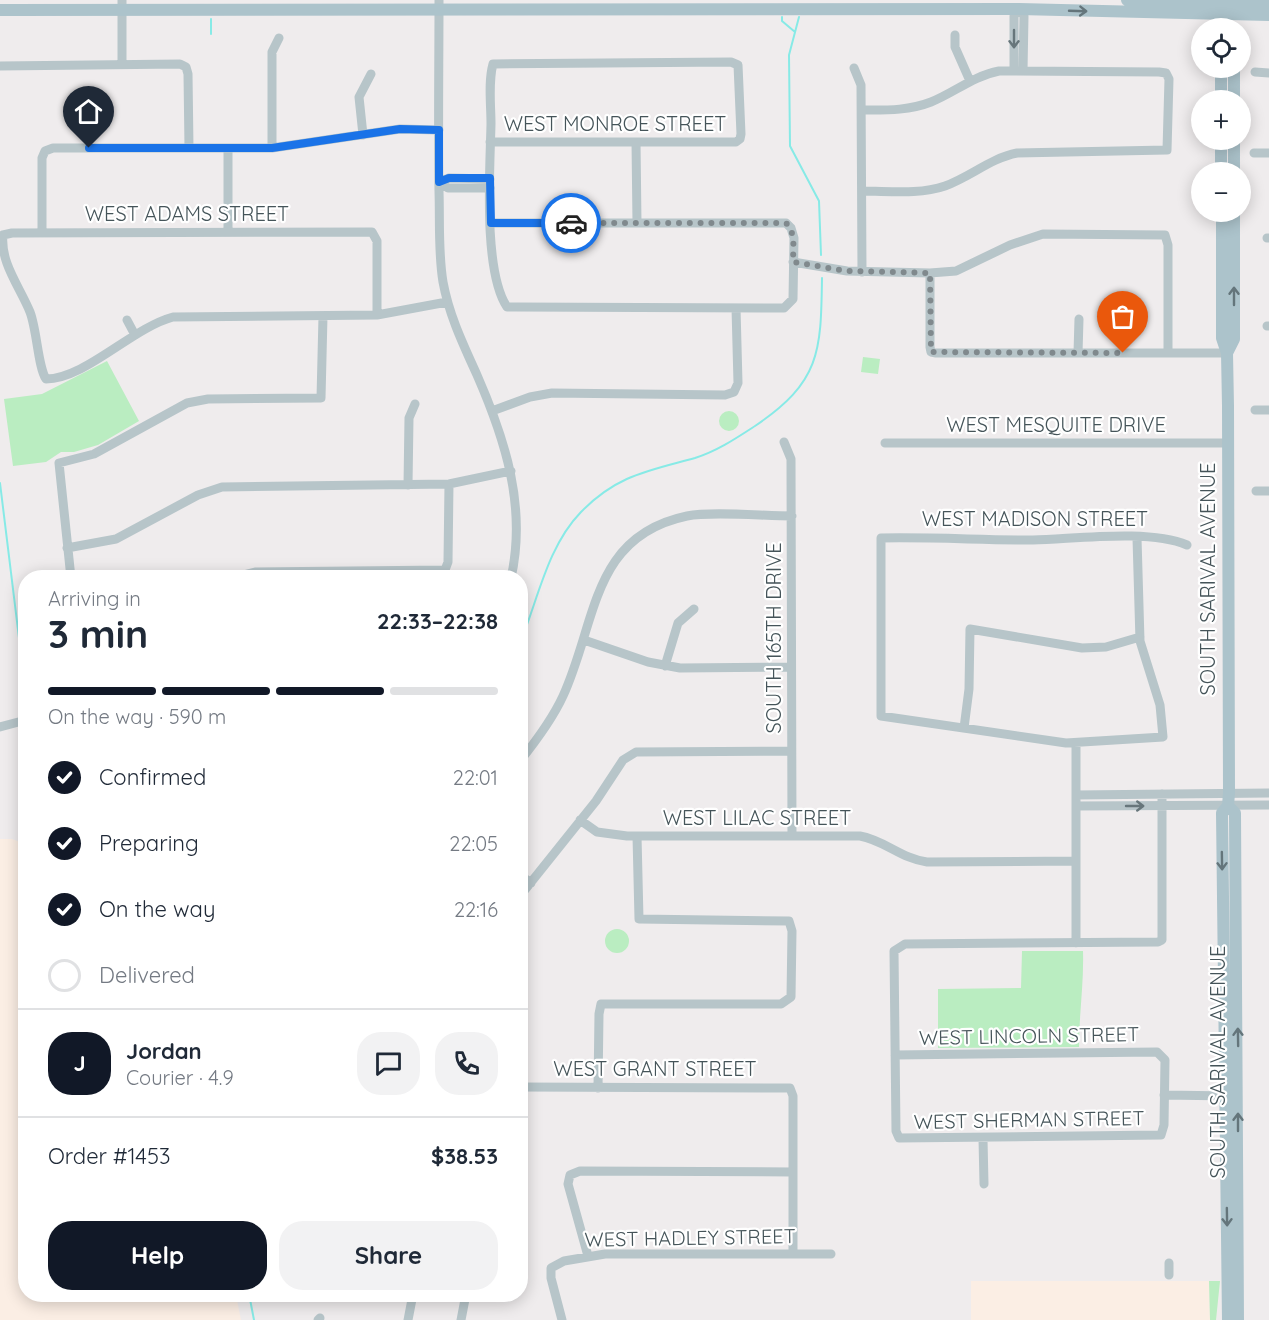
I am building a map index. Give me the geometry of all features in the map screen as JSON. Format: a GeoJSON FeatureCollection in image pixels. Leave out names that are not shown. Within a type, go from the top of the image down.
{"type":"FeatureCollection","features":[{"type":"Feature","properties":{"kind":"main road"},"geometry":{"type":"LineString","coordinates":[[784,9],[807,3],[836,3],[844,0]]}},
{"type":"Feature","properties":{"kind":"main road"},"geometry":{"type":"LineString","coordinates":[[1127,0],[1269,15]]}},
{"type":"Feature","properties":{"kind":"main road"},"geometry":{"type":"LineString","coordinates":[[0,10],[122,5],[439,4],[784,9],[1019,5],[1227,11],[1269,3]]}},
{"type":"Feature","properties":{"kind":"main road","name":"SOUTH SARIVAL AVENUE"},"geometry":{"type":"LineString","coordinates":[[1222,222],[1222,338],[1227,353],[1228,799],[1222,813],[1225,1096],[1233,1306],[1238,1320]]}},
{"type":"Feature","properties":{"kind":"main road","name":"SOUTH SARIVAL AVENUE"},"geometry":{"type":"LineString","coordinates":[[1227,353],[1234,339],[1234,222]]}},
{"type":"Feature","properties":{"kind":"main road","name":"SOUTH SARIVAL AVENUE"},"geometry":{"type":"LineString","coordinates":[[1228,799],[1235,813],[1238,1096],[1233,1306],[1228,1320]]}},
{"type":"Feature","properties":{"kind":"street"},"geometry":{"type":"LineString","coordinates":[[439,4],[440,249],[447,302],[453,323],[492,411],[510,471],[516,523],[512,570]]}},
{"type":"Feature","properties":{"kind":"street"},"geometry":{"type":"LineString","coordinates":[[122,5],[122,64]]}},
{"type":"Feature","properties":{"kind":"street"},"geometry":{"type":"LineString","coordinates":[[1018,70],[1014,15],[1019,5]]}},
{"type":"Feature","properties":{"kind":"street"},"geometry":{"type":"LineString","coordinates":[[955,35],[955,47],[970,81]]}},
{"type":"Feature","properties":{"kind":"street"},"geometry":{"type":"LineString","coordinates":[[272,148],[272,52],[279,38]]}},
{"type":"Feature","properties":{"kind":"street","name":"WEST MONROE STREET"},"geometry":{"type":"LineString","coordinates":[[731,62],[738,65],[740,140],[736,142],[490,142],[493,64],[731,62]]}},
{"type":"Feature","properties":{"kind":"street"},"geometry":{"type":"LineString","coordinates":[[0,66],[180,64],[186,67],[189,148]]}},
{"type":"Feature","properties":{"kind":"street"},"geometry":{"type":"LineString","coordinates":[[854,68],[861,85],[862,110],[862,272]]}},
{"type":"Feature","properties":{"kind":"street"},"geometry":{"type":"LineString","coordinates":[[862,110],[898,110],[914,107],[943,96],[984,74],[1018,70],[1166,73],[1169,90],[1167,150],[1026,152],[1006,155],[955,182],[932,190],[862,191]]}},
{"type":"Feature","properties":{"kind":"street"},"geometry":{"type":"LineString","coordinates":[[1255,72],[1269,72]]}},
{"type":"Feature","properties":{"kind":"street"},"geometry":{"type":"LineString","coordinates":[[363,135],[359,97],[371,74]]}},
{"type":"Feature","properties":{"kind":"street"},"geometry":{"type":"LineString","coordinates":[[42,232],[42,158],[45,151],[52,148],[272,148],[411,128],[439,130]]}},
{"type":"Feature","properties":{"kind":"street"},"geometry":{"type":"LineString","coordinates":[[490,142],[491,223],[494,260],[502,298],[507,307],[784,308],[790,304],[793,262],[791,228],[786,223],[491,223]]}},
{"type":"Feature","properties":{"kind":"street"},"geometry":{"type":"LineString","coordinates":[[636,142],[637,223]]}},
{"type":"Feature","properties":{"kind":"street"},"geometry":{"type":"LineString","coordinates":[[228,148],[228,232]]}},
{"type":"Feature","properties":{"kind":"street"},"geometry":{"type":"LineString","coordinates":[[1254,153],[1269,153]]}},
{"type":"Feature","properties":{"kind":"street"},"geometry":{"type":"LineString","coordinates":[[439,182],[448,188],[490,183]]}},
{"type":"Feature","properties":{"kind":"street","name":"WEST ADAMS STREET"},"geometry":{"type":"LineString","coordinates":[[135,334],[78,369],[54,379],[46,379],[42,372],[30,312],[3,258],[0,245],[3,235],[42,232],[372,232],[376,241],[377,315]]}},
{"type":"Feature","properties":{"kind":"street"},"geometry":{"type":"LineString","coordinates":[[793,262],[862,272],[930,273],[956,271],[996,252],[1043,234],[1165,235],[1168,245],[1168,353]]}},
{"type":"Feature","properties":{"kind":"street"},"geometry":{"type":"LineString","coordinates":[[996,252],[1001,262]]}},
{"type":"Feature","properties":{"kind":"street"},"geometry":{"type":"LineString","coordinates":[[930,273],[931,352],[1227,353]]}},
{"type":"Feature","properties":{"kind":"street"},"geometry":{"type":"LineString","coordinates":[[127,320],[135,334],[158,322],[182,316],[377,315],[447,302]]}},
{"type":"Feature","properties":{"kind":"street"},"geometry":{"type":"LineString","coordinates":[[492,411],[530,397],[552,393],[725,395],[734,392],[738,383],[736,308]]}},
{"type":"Feature","properties":{"kind":"street"},"geometry":{"type":"LineString","coordinates":[[70,570],[58,463],[94,454],[187,403],[208,399],[321,398],[323,316]]}},
{"type":"Feature","properties":{"kind":"street"},"geometry":{"type":"LineString","coordinates":[[1078,353],[1079,319]]}},
{"type":"Feature","properties":{"kind":"street"},"geometry":{"type":"LineString","coordinates":[[408,485],[409,418],[415,404]]}},
{"type":"Feature","properties":{"kind":"street"},"geometry":{"type":"LineString","coordinates":[[1255,410],[1269,410]]}},
{"type":"Feature","properties":{"kind":"street","name":"SOUTH 165TH DRIVE"},"geometry":{"type":"LineString","coordinates":[[783,442],[791,459],[792,836]]}},
{"type":"Feature","properties":{"kind":"street","name":"WEST MESQUITE DRIVE"},"geometry":{"type":"LineString","coordinates":[[885,443],[1227,443]]}},
{"type":"Feature","properties":{"kind":"street"},"geometry":{"type":"LineString","coordinates":[[67,548],[116,539],[198,495],[222,487],[448,484],[510,471]]}},
{"type":"Feature","properties":{"kind":"street"},"geometry":{"type":"LineString","coordinates":[[445,570],[448,552],[448,484]]}},
{"type":"Feature","properties":{"kind":"street"},"geometry":{"type":"LineString","coordinates":[[1256,491],[1269,491]]}},
{"type":"Feature","properties":{"kind":"street"},"geometry":{"type":"LineString","coordinates":[[528,751],[543,731],[563,696],[608,571],[626,544],[655,525],[689,515],[792,516]]}},
{"type":"Feature","properties":{"kind":"street","name":"WEST MADISON STREET"},"geometry":{"type":"LineString","coordinates":[[964,728],[881,716],[881,538],[1168,537],[1187,545]]}},
{"type":"Feature","properties":{"kind":"street"},"geometry":{"type":"LineString","coordinates":[[1137,538],[1140,637],[1160,705],[1163,737],[1076,743],[964,728],[969,689],[970,629],[1082,648],[1106,647],[1140,637]]}},
{"type":"Feature","properties":{"kind":"street"},"geometry":{"type":"LineString","coordinates":[[666,666],[678,623],[694,609]]}},
{"type":"Feature","properties":{"kind":"street"},"geometry":{"type":"LineString","coordinates":[[584,640],[666,666],[680,668],[791,667]]}},
{"type":"Feature","properties":{"kind":"street"},"geometry":{"type":"LineString","coordinates":[[0,727],[18,722]]}},
{"type":"Feature","properties":{"kind":"street"},"geometry":{"type":"LineString","coordinates":[[1076,743],[1076,943]]}},
{"type":"Feature","properties":{"kind":"street"},"geometry":{"type":"LineString","coordinates":[[528,887],[623,760],[636,752],[791,751]]}},
{"type":"Feature","properties":{"kind":"street"},"geometry":{"type":"LineString","coordinates":[[1076,806],[1162,806],[1269,793]]}},
{"type":"Feature","properties":{"kind":"street"},"geometry":{"type":"LineString","coordinates":[[895,1055],[894,951],[899,946],[1158,942],[1162,940],[1162,794]]}},
{"type":"Feature","properties":{"kind":"street"},"geometry":{"type":"LineString","coordinates":[[1076,795],[1162,794],[1228,799],[1269,806]]}},
{"type":"Feature","properties":{"kind":"street","name":"WEST LILAC STREET"},"geometry":{"type":"LineString","coordinates":[[580,820],[597,832],[637,836],[833,835],[874,839],[915,861],[927,862],[1076,861]]}},
{"type":"Feature","properties":{"kind":"street"},"geometry":{"type":"LineString","coordinates":[[598,1088],[601,1004],[781,1004],[788,1002],[791,997],[792,932],[789,921],[639,919],[637,836]]}},
{"type":"Feature","properties":{"kind":"street","name":"WEST LINCOLN STREET"},"geometry":{"type":"LineString","coordinates":[[895,1055],[1157,1052],[1165,1060],[1164,1095]]}},
{"type":"Feature","properties":{"kind":"street","name":"WEST SHERMAN STREET"},"geometry":{"type":"LineString","coordinates":[[895,1055],[899,1138],[983,1139],[1161,1135],[1164,1125],[1164,1095]]}},
{"type":"Feature","properties":{"kind":"street","name":"WEST GRANT STREET"},"geometry":{"type":"LineString","coordinates":[[528,1087],[790,1088],[793,1096],[792,1172]]}},
{"type":"Feature","properties":{"kind":"street"},"geometry":{"type":"LineString","coordinates":[[1164,1095],[1238,1096]]}},
{"type":"Feature","properties":{"kind":"street"},"geometry":{"type":"LineString","coordinates":[[983,1139],[984,1184]]}},
{"type":"Feature","properties":{"kind":"street"},"geometry":{"type":"LineString","coordinates":[[588,1256],[568,1184],[570,1174],[580,1171],[792,1172],[793,1254]]}},
{"type":"Feature","properties":{"kind":"street","name":"WEST HADLEY STREET"},"geometry":{"type":"LineString","coordinates":[[562,1320],[551,1278],[551,1268],[564,1261],[588,1256],[831,1254]]}},
{"type":"Feature","properties":{"kind":"street"},"geometry":{"type":"LineString","coordinates":[[1169,1263],[1169,1275]]}},
{"type":"Feature","properties":{"kind":"street"},"geometry":{"type":"LineString","coordinates":[[408,1320],[411,1302]]}},
{"type":"Feature","properties":{"kind":"street"},"geometry":{"type":"LineString","coordinates":[[461,1320],[464,1302]]}},
{"type":"Feature","properties":{"kind":"shaded area"},"geometry":{"type":"Polygon","coordinates":[[[0,839],[12,839],[18,841],[18,1302],[237,1302],[241,1320],[0,1320],[0,839]]]}},
{"type":"Feature","properties":{"kind":"shaded area"},"geometry":{"type":"Polygon","coordinates":[[[971,1281],[1209,1281],[1210,1320],[971,1320],[971,1281]]]}},
{"type":"Feature","properties":{"kind":"green space"},"geometry":{"type":"Polygon","coordinates":[[[863,357],[880,359],[878,374],[861,372],[863,357]]]}},
{"type":"Feature","properties":{"kind":"green space"},"geometry":{"type":"Polygon","coordinates":[[[107,361],[139,421],[98,445],[74,452],[61,452],[46,462],[13,466],[4,399],[42,394],[107,361]]]}},
{"type":"Feature","properties":{"kind":"green space"},"geometry":{"type":"Polygon","coordinates":[[[725,411],[733,411],[739,417],[739,425],[733,431],[725,431],[719,425],[719,417],[725,411]]]}},
{"type":"Feature","properties":{"kind":"green space"},"geometry":{"type":"Polygon","coordinates":[[[617,929],[626,932],[629,941],[626,950],[617,953],[608,950],[605,941],[608,932],[617,929]]]}},
{"type":"Feature","properties":{"kind":"green space"},"geometry":{"type":"Polygon","coordinates":[[[1022,951],[1083,951],[1079,1047],[938,1048],[938,989],[1021,988],[1022,951]]]}},
{"type":"Feature","properties":{"kind":"green space"},"geometry":{"type":"Polygon","coordinates":[[[1209,1281],[1220,1281],[1216,1320],[1210,1320],[1209,1281]]]}},
{"type":"Feature","properties":{"kind":"waterway"},"geometry":{"type":"LineString","coordinates":[[782,17],[782,21],[795,32]]}},
{"type":"Feature","properties":{"kind":"waterway"},"geometry":{"type":"LineString","coordinates":[[799,17],[789,55],[790,146],[819,201],[821,255]]}},
{"type":"Feature","properties":{"kind":"waterway"},"geometry":{"type":"LineString","coordinates":[[211,19],[211,34]]}},
{"type":"Feature","properties":{"kind":"waterway"},"geometry":{"type":"LineString","coordinates":[[528,621],[560,541],[569,526],[594,500],[620,482],[634,476],[695,458],[718,448],[755,426],[793,395],[813,364],[818,346],[822,278]]}},
{"type":"Feature","properties":{"kind":"waterway"},"geometry":{"type":"LineString","coordinates":[[0,483],[18,630]]}},
{"type":"Feature","properties":{"kind":"waterway"},"geometry":{"type":"LineString","coordinates":[[251,1302],[254,1320]]}},
{"type":"Feature","properties":{"kind":"way so far"},"geometry":{"type":"LineString","coordinates":[[571,223],[786,223],[791,228],[794,238],[793,262],[847,271],[930,273],[931,352],[1123,353]]}},
{"type":"Feature","properties":{"kind":"route"},"geometry":{"type":"LineString","coordinates":[[89,148],[282,148],[400,129],[439,130],[439,182],[449,178],[490,178],[491,223],[571,223]]}}]}
